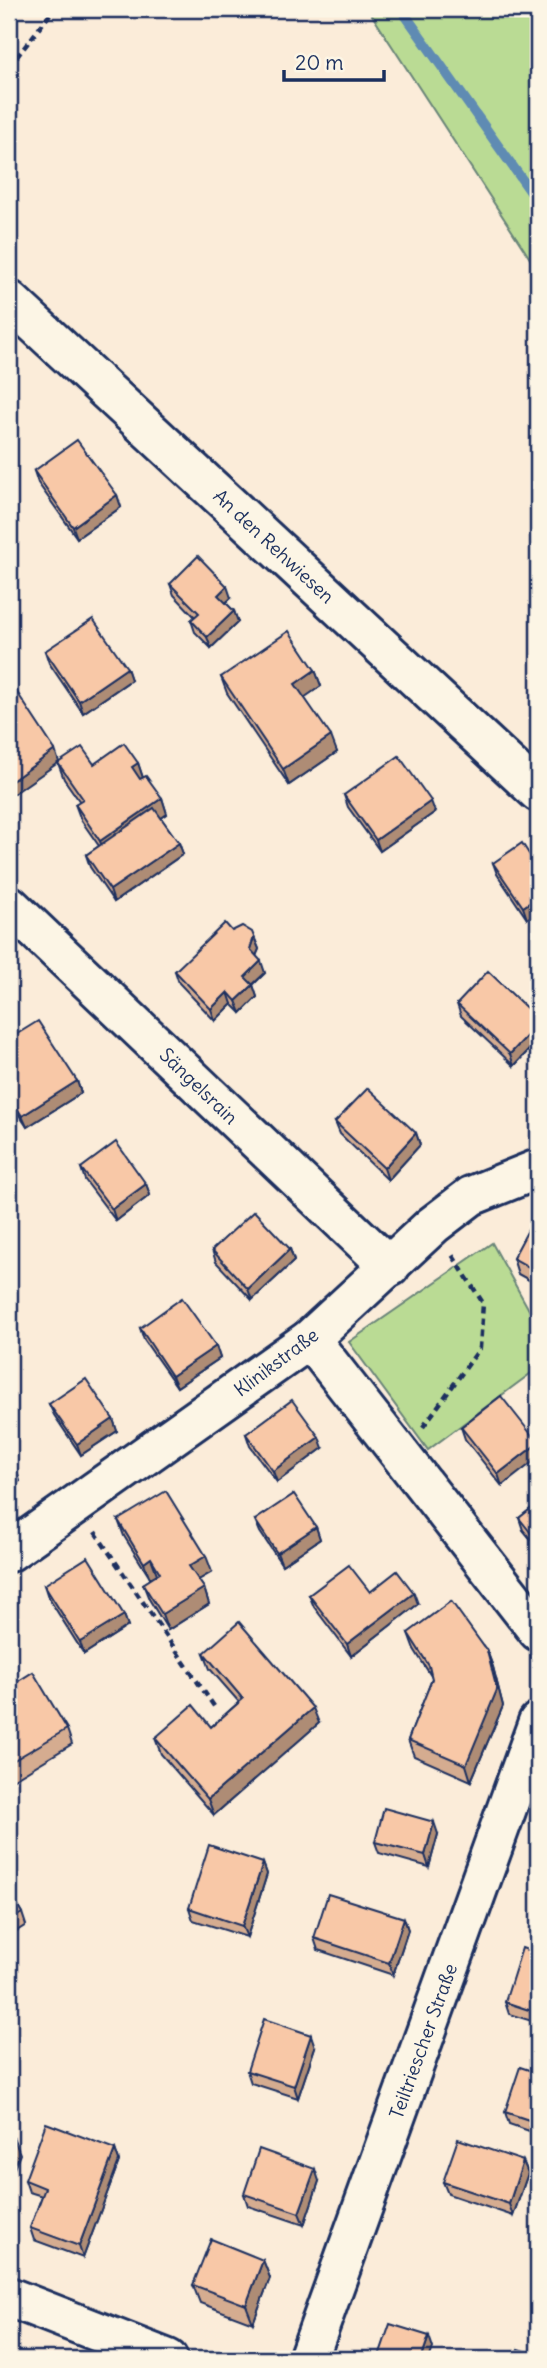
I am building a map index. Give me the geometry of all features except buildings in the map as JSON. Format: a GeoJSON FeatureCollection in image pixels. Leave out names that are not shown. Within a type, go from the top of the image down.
{"type":"FeatureCollection","features":[{"type":"Feature","properties":{"kind":"street","name":"An den Rehwiesen"},"geometry":{"type":"LineString","coordinates":[[9,300],[538,792]]}},
{"type":"Feature","properties":{"kind":"street","name":"Sängelsrain"},"geometry":{"type":"LineString","coordinates":[[9,905],[390,1267]]}},
{"type":"Feature","properties":{"kind":"street","name":"Klinikstraße"},"geometry":{"type":"LineString","coordinates":[[9,1552],[310,1339],[433,1225],[471,1196],[538,1169]]}},
{"type":"Feature","properties":{"kind":"street"},"geometry":{"type":"LineString","coordinates":[[310,1339],[538,1631]]}},
{"type":"Feature","properties":{"kind":"street","name":"Teiltriescher Straße"},"geometry":{"type":"LineString","coordinates":[[308,2359],[538,1723]]}},
{"type":"Feature","properties":{"kind":"street"},"geometry":{"type":"LineString","coordinates":[[9,2297],[168,2359]]}},
{"type":"Feature","properties":{"kind":"path"},"geometry":{"type":"LineString","coordinates":[[9,67],[54,9]]}},
{"type":"Feature","properties":{"kind":"path"},"geometry":{"type":"LineString","coordinates":[[398,1452],[418,1436],[480,1348],[482,1303],[433,1225]]}},
{"type":"Feature","properties":{"kind":"path"},"geometry":{"type":"LineString","coordinates":[[76,1506],[216,1709]]}},
{"type":"Feature","properties":{"kind":"green space"},"geometry":{"type":"Polygon","coordinates":[[[368,9],[538,9],[538,271],[368,9]]]}},
{"type":"Feature","properties":{"kind":"green space"},"geometry":{"type":"Polygon","coordinates":[[[492,1243],[538,1326],[538,1368],[428,1450],[349,1342],[492,1243]]]}},
{"type":"Feature","properties":{"kind":"waterway"},"geometry":{"type":"LineString","coordinates":[[401,9],[538,202]]}}]}
